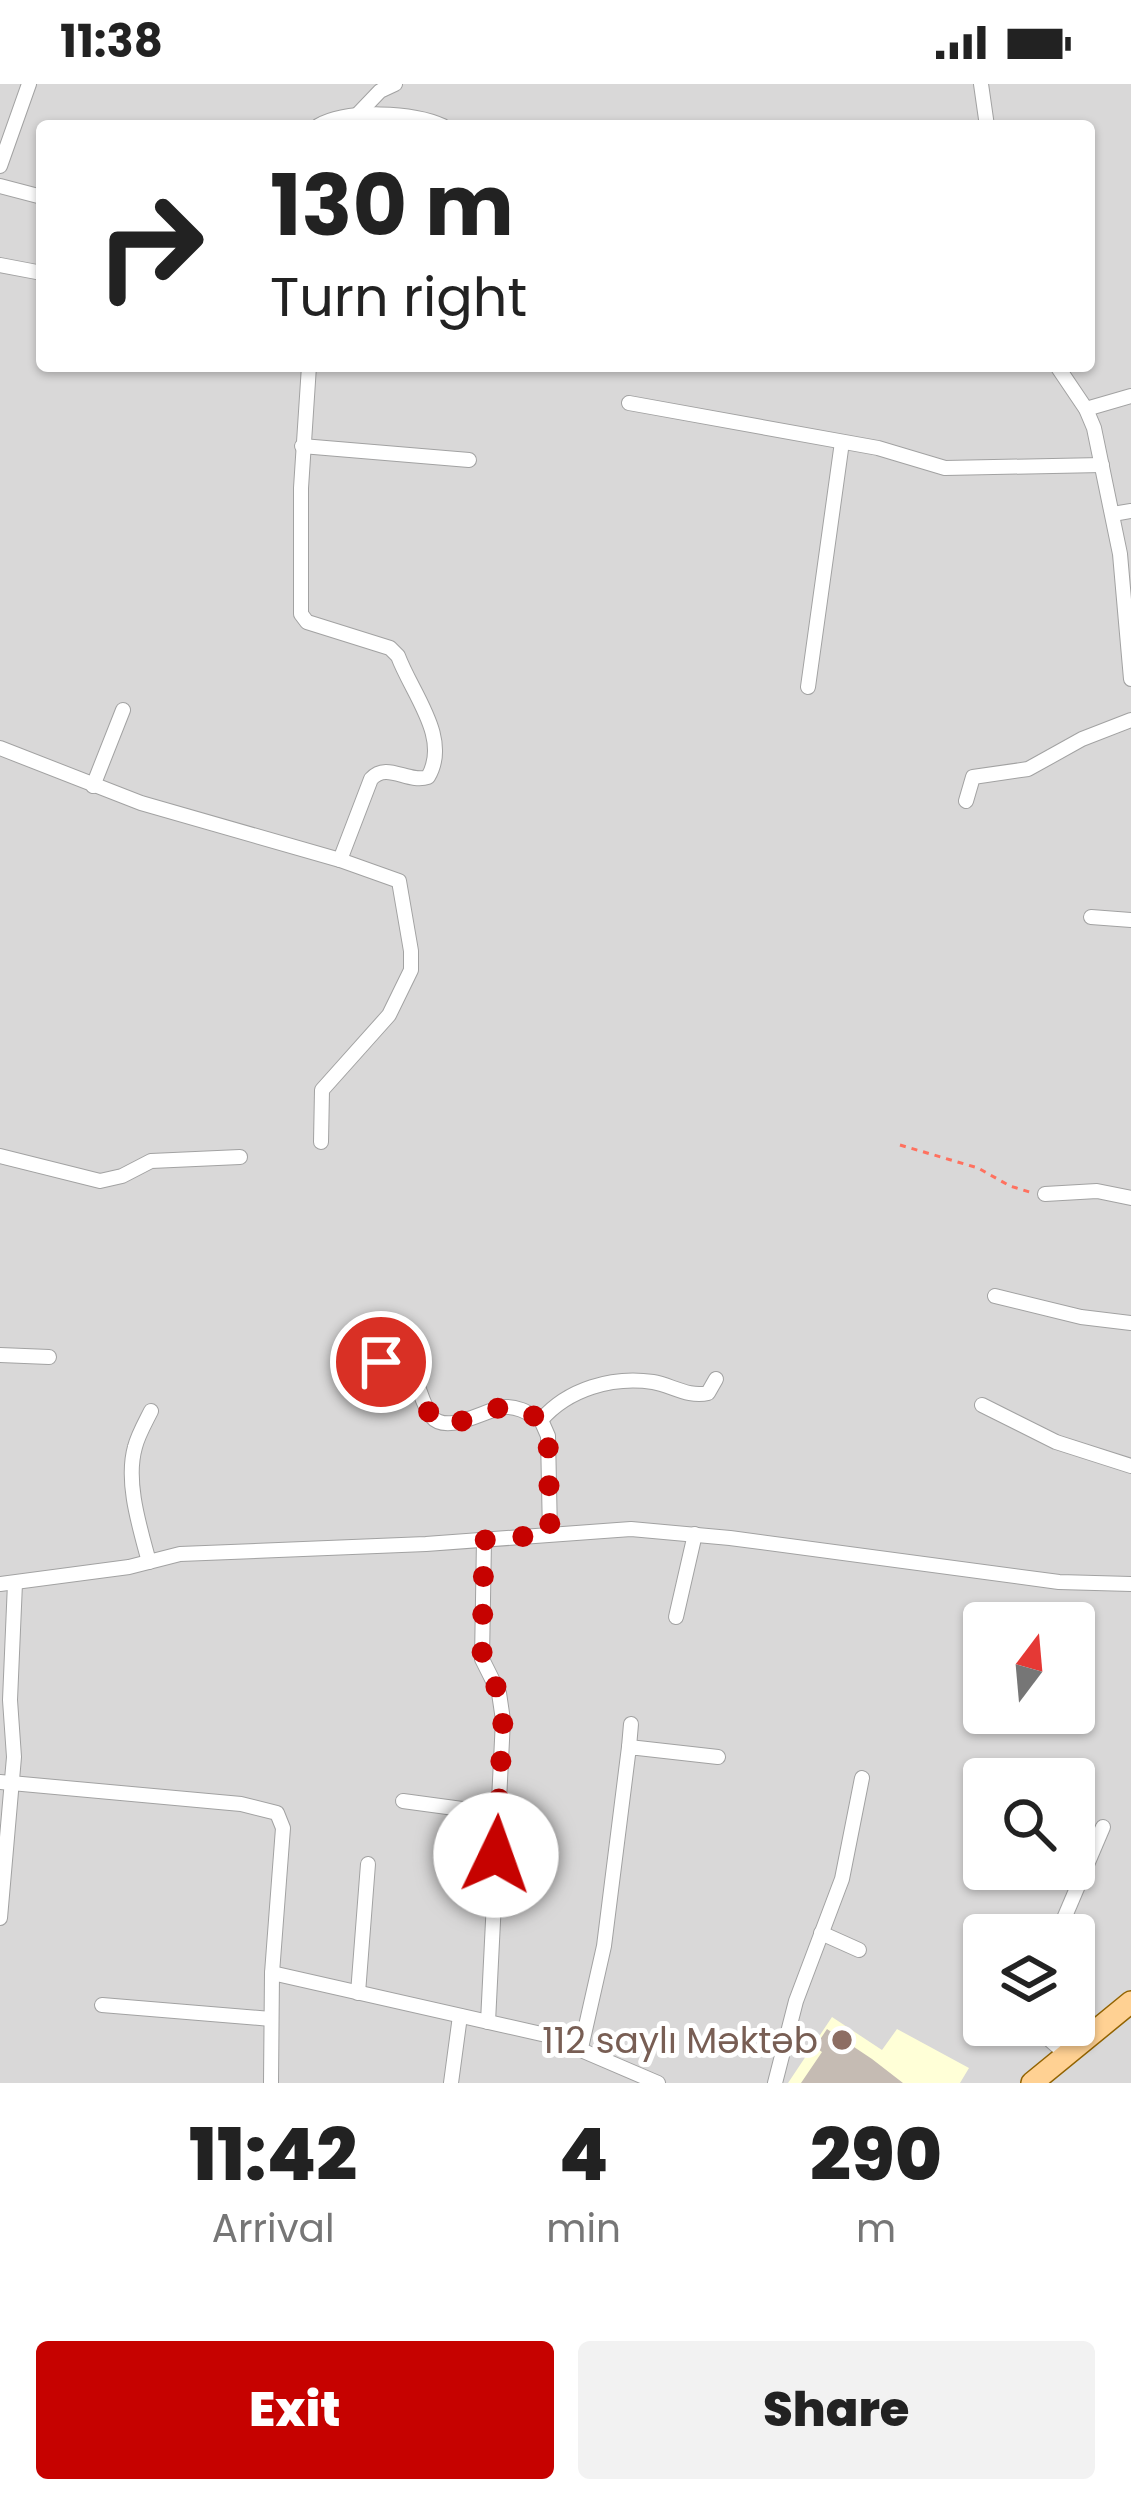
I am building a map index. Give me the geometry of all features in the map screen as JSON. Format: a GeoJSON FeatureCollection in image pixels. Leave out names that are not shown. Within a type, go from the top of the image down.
{"type":"FeatureCollection","features":[{"type":"Feature","properties":{"kind":"main road"},"geometry":{"type":"LineString","coordinates":[[1032,2083],[1131,2002]]}},
{"type":"Feature","properties":{"kind":"street"},"geometry":{"type":"LineString","coordinates":[[0,166],[29,84]]}},
{"type":"Feature","properties":{"kind":"street"},"geometry":{"type":"LineString","coordinates":[[358,113],[395,84]]}},
{"type":"Feature","properties":{"kind":"street"},"geometry":{"type":"LineString","coordinates":[[981,84],[986,120]]}},
{"type":"Feature","properties":{"kind":"street"},"geometry":{"type":"LineString","coordinates":[[331,120],[358,113],[404,120]]}},
{"type":"Feature","properties":{"kind":"street"},"geometry":{"type":"LineString","coordinates":[[0,186],[36,195]]}},
{"type":"Feature","properties":{"kind":"street"},"geometry":{"type":"LineString","coordinates":[[0,266],[36,272]]}},
{"type":"Feature","properties":{"kind":"street"},"geometry":{"type":"LineString","coordinates":[[308,372],[302,446],[301,614],[307,622],[389,648],[398,656],[436,734],[436,758],[428,777],[418,780],[386,771],[370,779],[340,860]]}},
{"type":"Feature","properties":{"kind":"street"},"geometry":{"type":"LineString","coordinates":[[1061,372],[1086,409],[1102,465],[1126,608],[1131,679]]}},
{"type":"Feature","properties":{"kind":"street"},"geometry":{"type":"LineString","coordinates":[[1086,409],[1131,396]]}},
{"type":"Feature","properties":{"kind":"street"},"geometry":{"type":"LineString","coordinates":[[629,403],[842,442],[945,468],[1102,465]]}},
{"type":"Feature","properties":{"kind":"street"},"geometry":{"type":"LineString","coordinates":[[808,687],[842,442]]}},
{"type":"Feature","properties":{"kind":"street"},"geometry":{"type":"LineString","coordinates":[[302,446],[470,460]]}},
{"type":"Feature","properties":{"kind":"street"},"geometry":{"type":"LineString","coordinates":[[1113,514],[1131,512]]}},
{"type":"Feature","properties":{"kind":"street"},"geometry":{"type":"LineString","coordinates":[[93,786],[123,710]]}},
{"type":"Feature","properties":{"kind":"street"},"geometry":{"type":"LineString","coordinates":[[966,802],[973,777],[1028,769],[1082,739],[1131,721]]}},
{"type":"Feature","properties":{"kind":"street"},"geometry":{"type":"LineString","coordinates":[[0,748],[93,786],[399,881],[411,970],[388,1015],[322,1090],[321,1142]]}},
{"type":"Feature","properties":{"kind":"street"},"geometry":{"type":"LineString","coordinates":[[1091,917],[1131,920]]}},
{"type":"Feature","properties":{"kind":"street"},"geometry":{"type":"LineString","coordinates":[[0,1156],[100,1181],[151,1161],[240,1157]]}},
{"type":"Feature","properties":{"kind":"street"},"geometry":{"type":"LineString","coordinates":[[1045,1194],[1097,1191],[1131,1198]]}},
{"type":"Feature","properties":{"kind":"street"},"geometry":{"type":"LineString","coordinates":[[995,1296],[1081,1317],[1131,1323]]}},
{"type":"Feature","properties":{"kind":"street"},"geometry":{"type":"LineString","coordinates":[[0,1355],[49,1357]]}},
{"type":"Feature","properties":{"kind":"street"},"geometry":{"type":"LineString","coordinates":[[381,1362],[411,1371],[431,1416],[440,1422],[452,1423],[501,1407],[541,1420],[548,1436],[550,1534]]}},
{"type":"Feature","properties":{"kind":"street"},"geometry":{"type":"LineString","coordinates":[[541,1420],[554,1405],[590,1386],[653,1382],[699,1395],[708,1393],[716,1379]]}},
{"type":"Feature","properties":{"kind":"street"},"geometry":{"type":"LineString","coordinates":[[982,1405],[1056,1442],[1131,1466]]}},
{"type":"Feature","properties":{"kind":"street"},"geometry":{"type":"LineString","coordinates":[[149,1562],[132,1467],[135,1447],[151,1412]]}},
{"type":"Feature","properties":{"kind":"street"},"geometry":{"type":"LineString","coordinates":[[0,1918],[10,1700],[7,1583],[180,1554],[631,1529],[1059,1582],[1131,1584]]}},
{"type":"Feature","properties":{"kind":"street"},"geometry":{"type":"LineString","coordinates":[[676,1617],[694,1534]]}},
{"type":"Feature","properties":{"kind":"street"},"geometry":{"type":"LineString","coordinates":[[484,1540],[482,1658],[499,1693],[503,1720],[488,2022]]}},
{"type":"Feature","properties":{"kind":"street"},"geometry":{"type":"LineString","coordinates":[[580,2048],[604,1946],[631,1724]]}},
{"type":"Feature","properties":{"kind":"street"},"geometry":{"type":"LineString","coordinates":[[629,1747],[718,1757]]}},
{"type":"Feature","properties":{"kind":"street"},"geometry":{"type":"LineString","coordinates":[[775,2083],[796,2001],[842,1879],[862,1778]]}},
{"type":"Feature","properties":{"kind":"street"},"geometry":{"type":"LineString","coordinates":[[6,1782],[241,1804],[277,1813],[283,1828],[272,1973],[271,2083]]}},
{"type":"Feature","properties":{"kind":"street"},"geometry":{"type":"LineString","coordinates":[[403,1801],[499,1814]]}},
{"type":"Feature","properties":{"kind":"street"},"geometry":{"type":"LineString","coordinates":[[1067,1914],[1103,1827]]}},
{"type":"Feature","properties":{"kind":"street"},"geometry":{"type":"LineString","coordinates":[[358,1993],[368,1864]]}},
{"type":"Feature","properties":{"kind":"street"},"geometry":{"type":"LineString","coordinates":[[821,1933],[859,1950]]}},
{"type":"Feature","properties":{"kind":"street"},"geometry":{"type":"LineString","coordinates":[[272,1973],[546,2035],[658,2083]]}},
{"type":"Feature","properties":{"kind":"street"},"geometry":{"type":"LineString","coordinates":[[102,2005],[271,2019]]}},
{"type":"Feature","properties":{"kind":"street"},"geometry":{"type":"LineString","coordinates":[[451,2083],[460,2016]]}},
{"type":"Feature","properties":{"kind":"street"},"geometry":{"type":"LineString","coordinates":[[1057,2046],[1067,2055]]}},
{"type":"Feature","properties":{"kind":"path"},"geometry":{"type":"LineString","coordinates":[[899,1145],[978,1168],[1030,1193],[1045,1194]]}},
{"type":"Feature","properties":{"kind":"shaded area"},"geometry":{"type":"Polygon","coordinates":[[[0,84],[1131,84],[1131,2083],[0,2083],[0,84]]]}},
{"type":"Feature","properties":{"kind":"shaded area","name":"112 saylı Məktəb"},"geometry":{"type":"Polygon","coordinates":[[[832,2017],[882,2050],[897,2029],[969,2068],[960,2083],[788,2083],[832,2017]]]}},
{"type":"Feature","properties":{"kind":"building"},"geometry":{"type":"Polygon","coordinates":[[[827,2029],[903,2083],[801,2083],[822,2052],[815,2047],[827,2029]]]}},
{"type":"Feature","properties":{"kind":"place","name":"112 saylı Məktəb"},"geometry":{"type":"Point","coordinates":[842,2040]}},
{"type":"Feature","properties":{"kind":"route"},"geometry":{"type":"LineString","coordinates":[[381,1362],[411,1371],[431,1416],[440,1422],[515,1408],[541,1420],[548,1436],[550,1534],[484,1540],[482,1658],[499,1693],[503,1720],[496,1855]]}}]}
